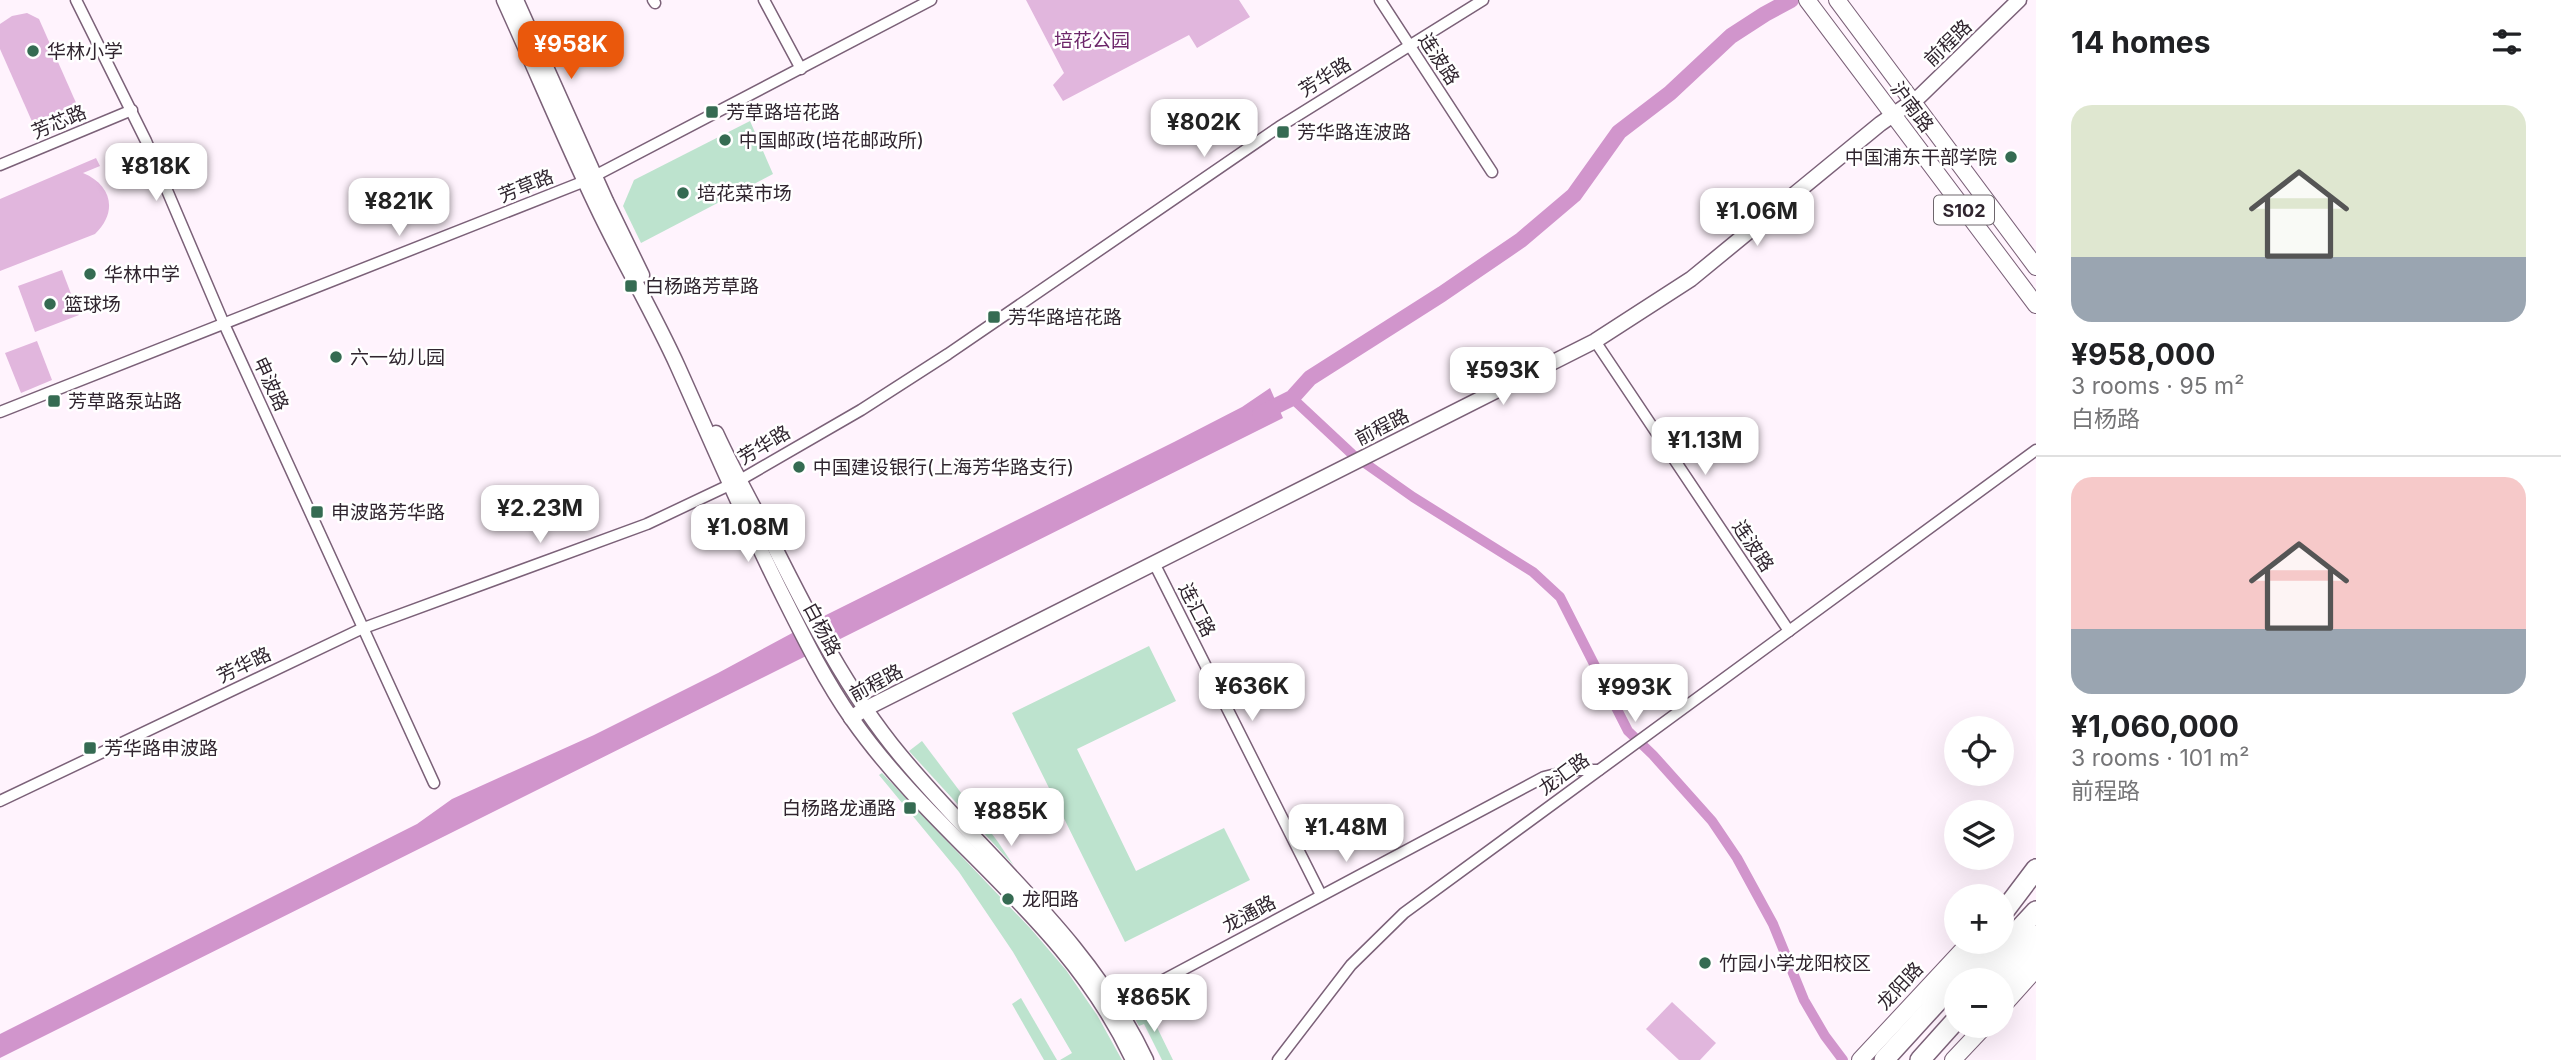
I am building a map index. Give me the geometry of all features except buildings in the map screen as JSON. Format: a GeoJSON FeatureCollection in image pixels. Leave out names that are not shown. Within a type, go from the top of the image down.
{"type":"FeatureCollection","features":[{"type":"Feature","properties":{"kind":"highway"},"geometry":{"type":"LineString","coordinates":[[2014,898],[2036,868]]}},
{"type":"Feature","properties":{"kind":"highway"},"geometry":{"type":"LineString","coordinates":[[1983,968],[2036,911]]}},
{"type":"Feature","properties":{"kind":"highway"},"geometry":{"type":"LineString","coordinates":[[2005,968],[2036,935]]}},
{"type":"Feature","properties":{"kind":"highway"},"geometry":{"type":"LineString","coordinates":[[1870,1058],[1936,1003],[1972,954]]}},
{"type":"Feature","properties":{"kind":"highway"},"geometry":{"type":"LineString","coordinates":[[2014,978],[2036,957]]}},
{"type":"Feature","properties":{"kind":"highway"},"geometry":{"type":"LineString","coordinates":[[1898,1060],[1944,1010]]}},
{"type":"Feature","properties":{"kind":"highway"},"geometry":{"type":"LineString","coordinates":[[1920,1060],[1944,1033]]}},
{"type":"Feature","properties":{"kind":"highway"},"geometry":{"type":"LineString","coordinates":[[1933,1060],[1955,1038]]}},
{"type":"Feature","properties":{"kind":"main road","name":"白杨路"},"geometry":{"type":"LineString","coordinates":[[504,0],[734,482],[805,624],[822,668],[851,718],[919,800],[1048,931],[1112,1008],[1146,1060]]}},
{"type":"Feature","properties":{"kind":"main road","name":"白杨路"},"geometry":{"type":"LineString","coordinates":[[516,0],[590,178]]}},
{"type":"Feature","properties":{"kind":"main road","name":"沪南路"},"geometry":{"type":"LineString","coordinates":[[1807,0],[2036,305]]}},
{"type":"Feature","properties":{"kind":"main road","name":"前程路"},"geometry":{"type":"LineString","coordinates":[[851,718],[864,709],[1155,565],[1595,341],[1691,279],[1892,115],[1912,102],[2019,0]]}},
{"type":"Feature","properties":{"kind":"main road","name":"沪南路"},"geometry":{"type":"LineString","coordinates":[[1837,1],[2036,267]]}},
{"type":"Feature","properties":{"kind":"main road","name":"白杨路"},"geometry":{"type":"LineString","coordinates":[[805,624],[835,660],[864,709],[901,756],[1052,919],[1091,966],[1133,1060]]}},
{"type":"Feature","properties":{"kind":"main road"},"geometry":{"type":"LineString","coordinates":[[2014,893],[2036,868]]}},
{"type":"Feature","properties":{"kind":"main road","name":"龙阳路"},"geometry":{"type":"LineString","coordinates":[[1870,1058],[1960,954]]}},
{"type":"Feature","properties":{"kind":"main road"},"geometry":{"type":"LineString","coordinates":[[2014,994],[2036,969]]}},
{"type":"Feature","properties":{"kind":"main road"},"geometry":{"type":"LineString","coordinates":[[1953,1060],[1974,1038]]}},
{"type":"Feature","properties":{"kind":"street","name":"申波路"},"geometry":{"type":"LineString","coordinates":[[76,0],[132,110],[224,324],[361,629],[434,783]]}},
{"type":"Feature","properties":{"kind":"street"},"geometry":{"type":"LineString","coordinates":[[764,0],[801,69]]}},
{"type":"Feature","properties":{"kind":"street","name":"芳草路"},"geometry":{"type":"LineString","coordinates":[[0,412],[590,178],[931,0]]}},
{"type":"Feature","properties":{"kind":"street","name":"连波路"},"geometry":{"type":"LineString","coordinates":[[1380,0],[1492,172]]}},
{"type":"Feature","properties":{"kind":"street","name":"芳华路"},"geometry":{"type":"LineString","coordinates":[[0,801],[361,629],[647,524],[734,482],[860,410],[948,354],[1279,127],[1483,0]]}},
{"type":"Feature","properties":{"kind":"street","name":"芳芯路"},"geometry":{"type":"LineString","coordinates":[[0,165],[132,110]]}},
{"type":"Feature","properties":{"kind":"street","name":"连波路"},"geometry":{"type":"LineString","coordinates":[[1595,341],[1789,631]]}},
{"type":"Feature","properties":{"kind":"street","name":"龙汇路"},"geometry":{"type":"LineString","coordinates":[[1278,1060],[1351,965],[1389,926],[2036,450]]}},
{"type":"Feature","properties":{"kind":"street","name":"连汇路"},"geometry":{"type":"LineString","coordinates":[[1155,565],[1321,895]]}},
{"type":"Feature","properties":{"kind":"street","name":"龙通路"},"geometry":{"type":"LineString","coordinates":[[1112,1008],[1544,777],[1572,770],[1599,770]]}},
{"type":"Feature","properties":{"kind":"green space","name":"培花公园"},"geometry":{"type":"Polygon","coordinates":[[[1026,0],[1239,0],[1250,17],[1197,48],[1189,35],[1063,101],[1053,85],[1064,73],[1026,0]]]}},
{"type":"Feature","properties":{"kind":"green space"},"geometry":{"type":"Polygon","coordinates":[[[27,13],[39,19],[77,105],[73,120],[55,132],[40,130],[34,126],[0,49],[0,24],[12,16],[27,13]]]}},
{"type":"Feature","properties":{"kind":"green space"},"geometry":{"type":"Polygon","coordinates":[[[96,158],[100,166],[83,173],[93,178],[106,192],[109,208],[102,226],[95,234],[0,271],[0,199],[96,158]]]}},
{"type":"Feature","properties":{"kind":"green space","name":"篮球场"},"geometry":{"type":"Polygon","coordinates":[[[62,270],[79,315],[35,332],[18,286],[62,270]]]}},
{"type":"Feature","properties":{"kind":"green space"},"geometry":{"type":"Polygon","coordinates":[[[37,341],[52,380],[21,393],[5,353],[37,341]]]}},
{"type":"Feature","properties":{"kind":"green space"},"geometry":{"type":"Polygon","coordinates":[[[1672,1002],[1716,1043],[1700,1060],[1679,1060],[1646,1029],[1672,1002]]]}},
{"type":"Feature","properties":{"kind":"shaded area"},"geometry":{"type":"Polygon","coordinates":[[[1270,388],[1283,418],[0,1058],[0,1034],[417,824],[452,799],[594,735],[822,617],[1174,442],[1242,407],[1270,388]]]}},
{"type":"Feature","properties":{"kind":"waterway"},"geometry":{"type":"LineString","coordinates":[[1260,414],[1292,398],[1310,378],[1521,240],[1574,195],[1619,132],[1670,93],[1731,36],[1791,0]]}},
{"type":"Feature","properties":{"kind":"waterway"},"geometry":{"type":"LineString","coordinates":[[1292,398],[1352,454],[1413,497],[1533,572],[1560,597],[1628,731],[1712,821],[1737,858],[1773,924],[1804,1000],[1843,1060]]}},
{"type":"Feature","properties":{"kind":"place","name":"华林小学"},"geometry":{"type":"Point","coordinates":[33,51]}},
{"type":"Feature","properties":{"kind":"place","name":"芳草路培花路"},"geometry":{"type":"Point","coordinates":[712,112]}},
{"type":"Feature","properties":{"kind":"place","name":"芳华路连波路"},"geometry":{"type":"Point","coordinates":[1283,132]}},
{"type":"Feature","properties":{"kind":"place","name":"中国邮政(培花邮政所)"},"geometry":{"type":"Point","coordinates":[725,140]}},
{"type":"Feature","properties":{"kind":"place","name":"中国浦东干部学院"},"geometry":{"type":"Point","coordinates":[2011,157]}},
{"type":"Feature","properties":{"kind":"place","name":"培花菜市场"},"geometry":{"type":"Point","coordinates":[683,193]}},
{"type":"Feature","properties":{"kind":"place","name":"华林中学"},"geometry":{"type":"Point","coordinates":[90,274]}},
{"type":"Feature","properties":{"kind":"place","name":"白杨路芳草路"},"geometry":{"type":"Point","coordinates":[631,286]}},
{"type":"Feature","properties":{"kind":"place","name":"篮球场"},"geometry":{"type":"Point","coordinates":[50,304]}},
{"type":"Feature","properties":{"kind":"place","name":"芳华路培花路"},"geometry":{"type":"Point","coordinates":[994,317]}},
{"type":"Feature","properties":{"kind":"place","name":"六一幼儿园"},"geometry":{"type":"Point","coordinates":[336,357]}},
{"type":"Feature","properties":{"kind":"place","name":"芳草路泵站路"},"geometry":{"type":"Point","coordinates":[54,401]}},
{"type":"Feature","properties":{"kind":"place","name":"中国建设银行(上海芳华路支行)"},"geometry":{"type":"Point","coordinates":[799,467]}},
{"type":"Feature","properties":{"kind":"place","name":"申波路芳华路"},"geometry":{"type":"Point","coordinates":[317,512]}},
{"type":"Feature","properties":{"kind":"place","name":"芳华路申波路"},"geometry":{"type":"Point","coordinates":[90,748]}},
{"type":"Feature","properties":{"kind":"place","name":"白杨路龙通路"},"geometry":{"type":"Point","coordinates":[910,808]}},
{"type":"Feature","properties":{"kind":"place","name":"龙阳路"},"geometry":{"type":"Point","coordinates":[1008,899]}},
{"type":"Feature","properties":{"kind":"place","name":"竹园小学龙阳校区"},"geometry":{"type":"Point","coordinates":[1705,963]}}]}
